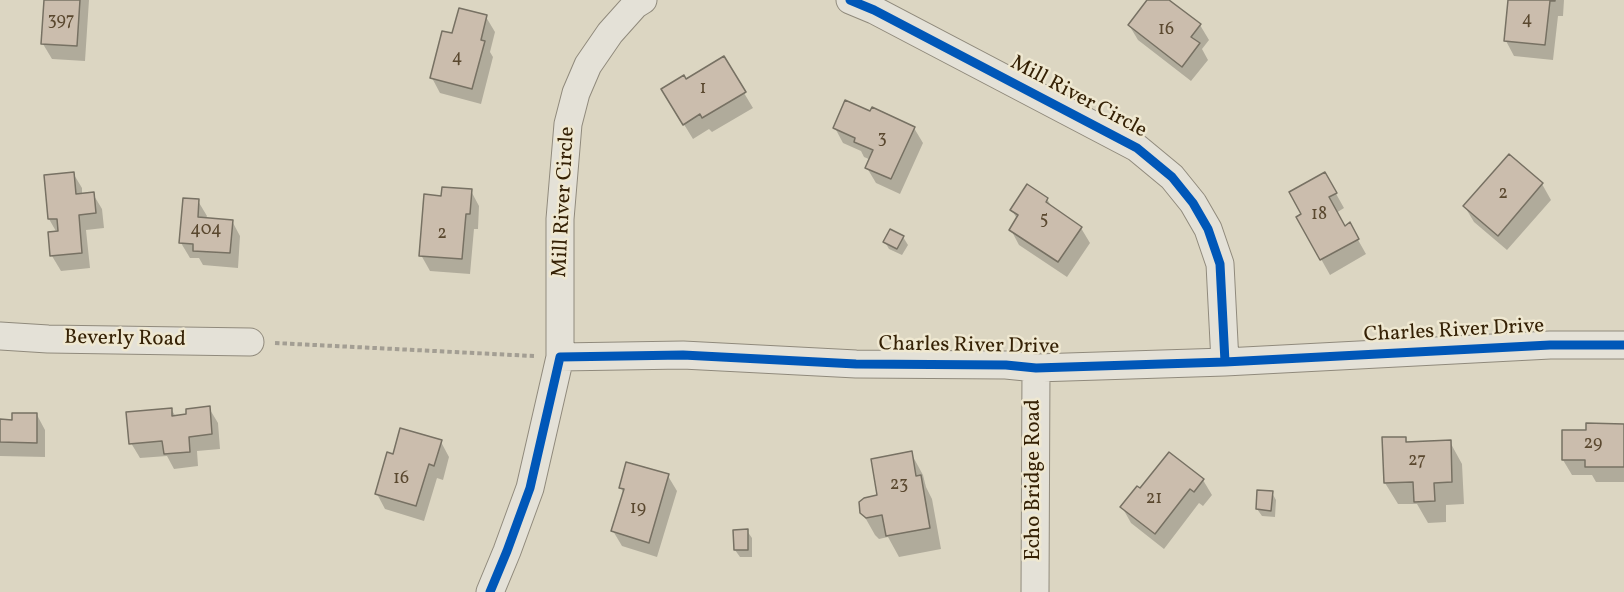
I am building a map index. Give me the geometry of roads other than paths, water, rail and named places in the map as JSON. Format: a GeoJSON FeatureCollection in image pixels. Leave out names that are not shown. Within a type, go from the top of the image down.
{"type":"FeatureCollection","features":[{"type":"Feature","properties":{"kind":"street","name":"Mill River Circle"},"geometry":{"type":"LineString","coordinates":[[560,357],[560,219],[568,124],[576,93],[588,65],[610,33],[635,5],[643,0]]}},
{"type":"Feature","properties":{"kind":"street","name":"Mill River Circle"},"geometry":{"type":"LineString","coordinates":[[850,0],[874,10],[1137,148],[1172,177],[1193,203],[1208,229],[1220,264],[1225,362]]}},
{"type":"Feature","properties":{"kind":"street","name":"Beverly Road"},"geometry":{"type":"LineString","coordinates":[[0,336],[250,342]]}},
{"type":"Feature","properties":{"kind":"street","name":"Charles River Drive"},"geometry":{"type":"LineString","coordinates":[[560,357],[683,355],[856,364],[1006,365],[1036,368],[1225,362],[1550,345],[1624,345]]}},
{"type":"Feature","properties":{"kind":"street"},"geometry":{"type":"LineString","coordinates":[[490,592],[531,488],[560,357]]}},
{"type":"Feature","properties":{"kind":"street","name":"Echo Bridge Road"},"geometry":{"type":"LineString","coordinates":[[1035,592],[1036,368]]}}]}
